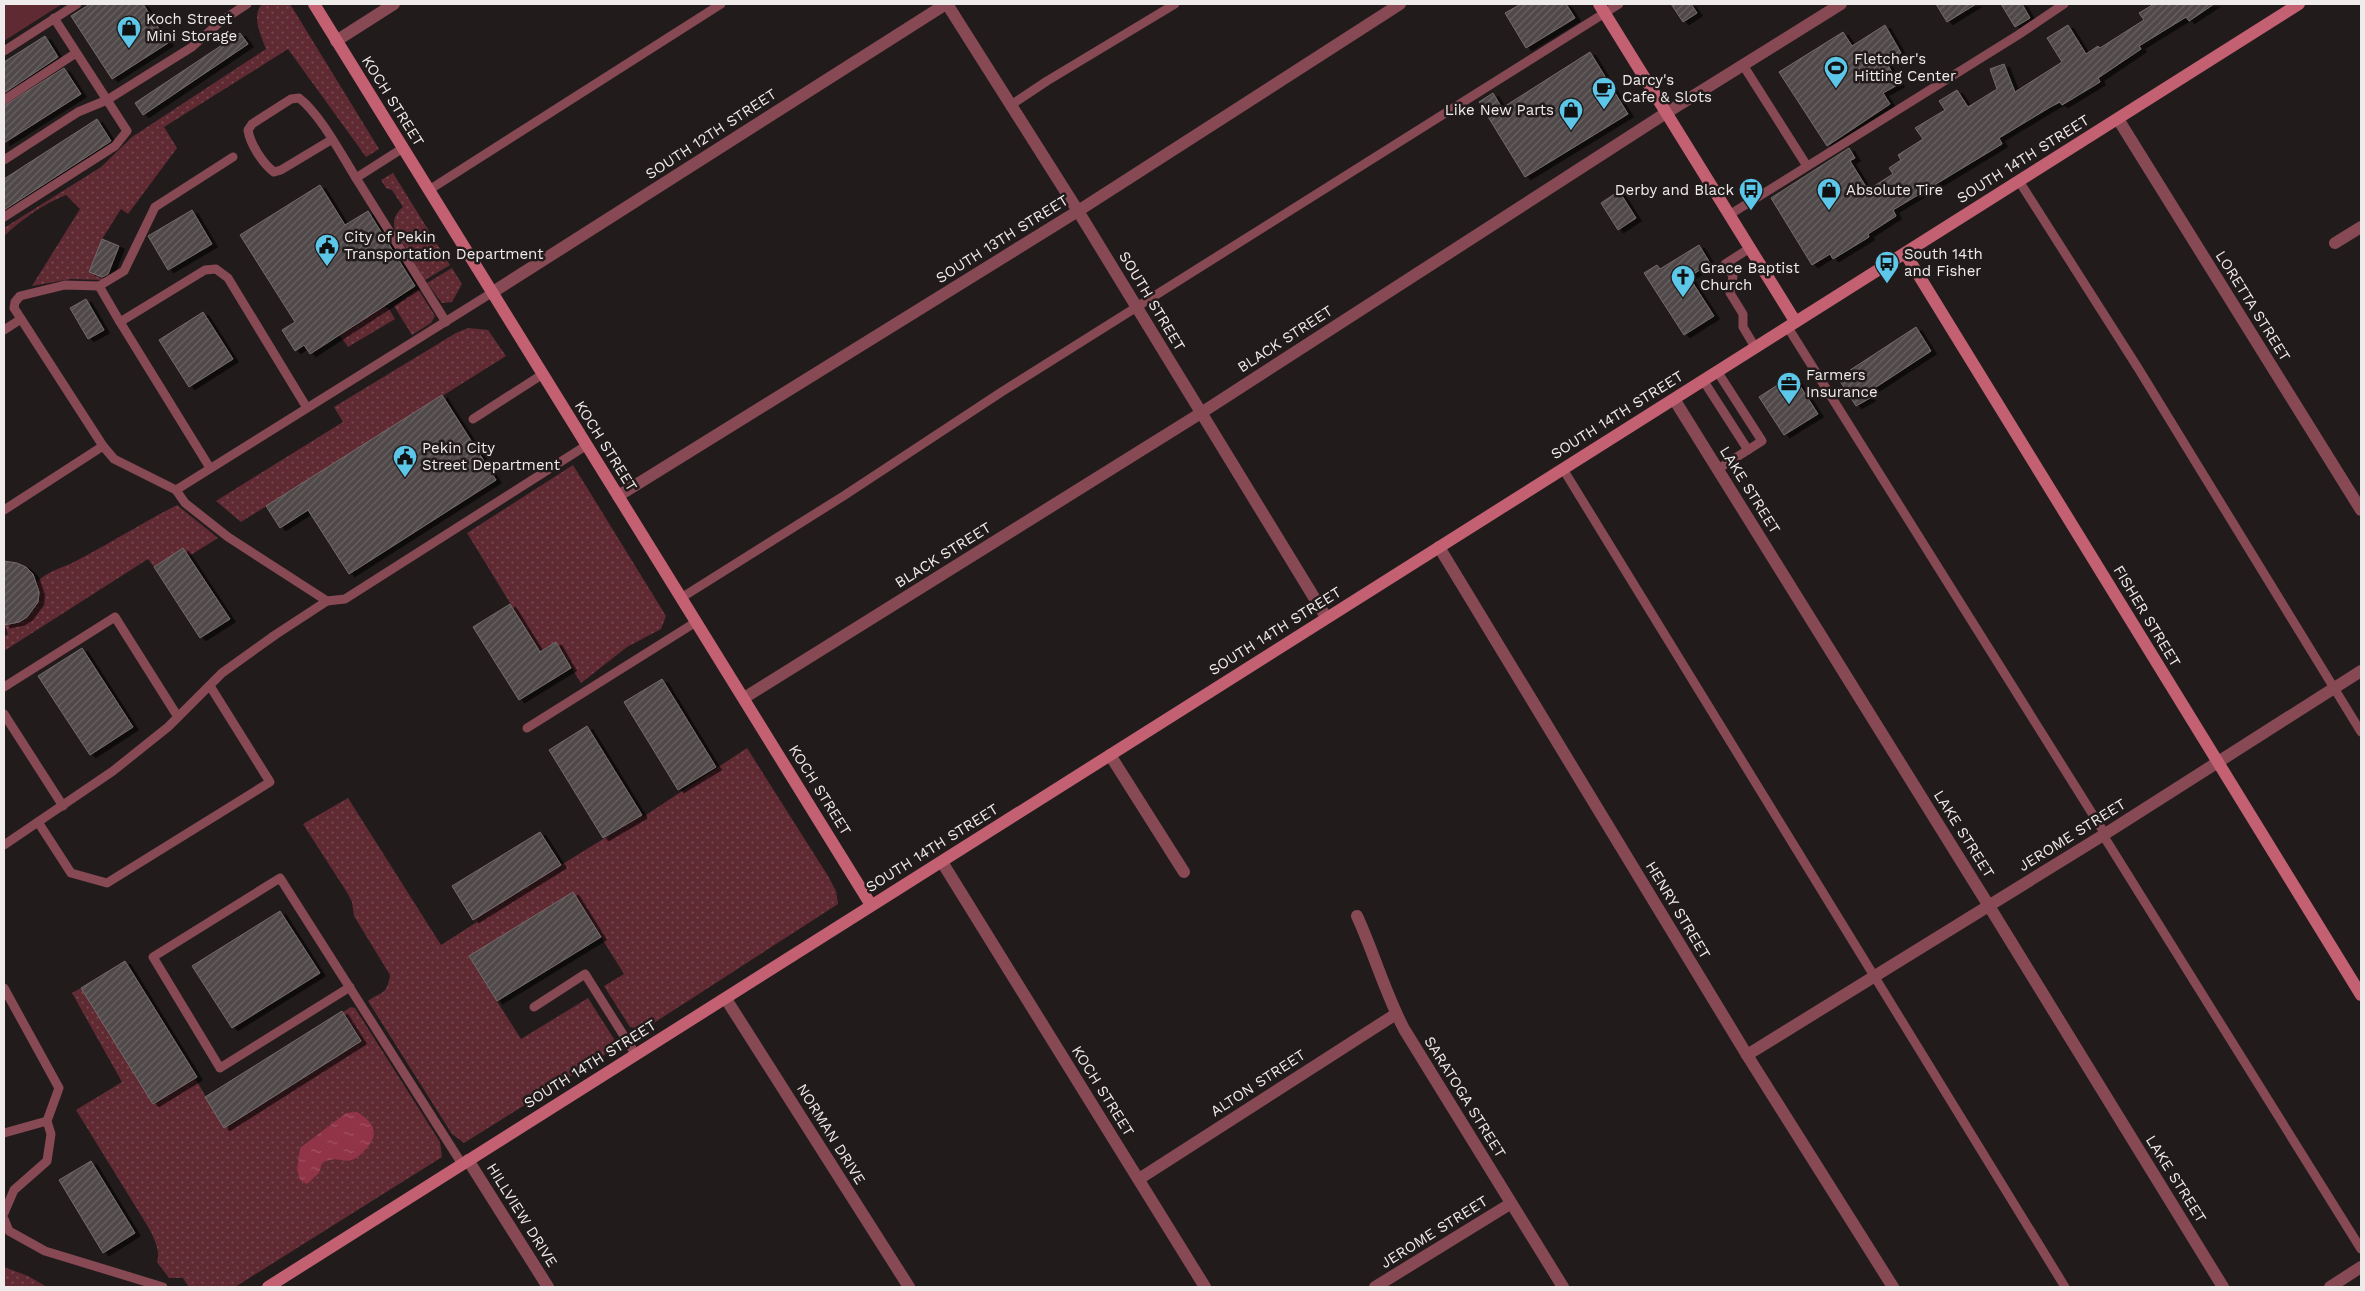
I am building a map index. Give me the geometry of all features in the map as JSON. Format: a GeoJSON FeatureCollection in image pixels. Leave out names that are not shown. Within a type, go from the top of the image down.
{"type":"FeatureCollection","features":[{"type":"Feature","properties":{"kind":"main road","name":"KOCH STREET"},"geometry":{"type":"LineString","coordinates":[[314,4],[871,905]]}},
{"type":"Feature","properties":{"kind":"main road","name":"SOUTH 14TH STREET"},"geometry":{"type":"LineString","coordinates":[[268,1287],[942,862],[1326,617],[1674,399],[1791,323],[2299,4]]}},
{"type":"Feature","properties":{"kind":"main road"},"geometry":{"type":"LineString","coordinates":[[1601,8],[1750,248],[1791,323]]}},
{"type":"Feature","properties":{"kind":"main road","name":"FISHER STREET"},"geometry":{"type":"LineString","coordinates":[[1905,252],[2361,995]]}},
{"type":"Feature","properties":{"kind":"street"},"geometry":{"type":"LineString","coordinates":[[336,40],[394,4]]}},
{"type":"Feature","properties":{"kind":"street","name":"SOUTH STREET"},"geometry":{"type":"LineString","coordinates":[[946,4],[1078,211],[1326,617]]}},
{"type":"Feature","properties":{"kind":"street","name":"SOUTH 12TH STREET"},"geometry":{"type":"LineString","coordinates":[[493,292],[946,4]]}},
{"type":"Feature","properties":{"kind":"street","name":"SOUTH 13TH STREET"},"geometry":{"type":"LineString","coordinates":[[618,496],[1078,211],[1400,4]]}},
{"type":"Feature","properties":{"kind":"street","name":"BLACK STREET"},"geometry":{"type":"LineString","coordinates":[[744,698],[1201,412],[1666,113],[1841,4]]}},
{"type":"Feature","properties":{"kind":"street","name":"LORETTA STREET"},"geometry":{"type":"LineString","coordinates":[[2118,119],[2361,510]]}},
{"type":"Feature","properties":{"kind":"street"},"geometry":{"type":"LineString","coordinates":[[2335,243],[2361,227]]}},
{"type":"Feature","properties":{"kind":"street","name":"LAKE STREET"},"geometry":{"type":"LineString","coordinates":[[1674,399],[2223,1287]]}},
{"type":"Feature","properties":{"kind":"street","name":"HENRY STREET"},"geometry":{"type":"LineString","coordinates":[[1439,547],[1747,1055],[1893,1287]]}},
{"type":"Feature","properties":{"kind":"street","name":"JEROME STREET"},"geometry":{"type":"LineString","coordinates":[[1747,1055],[2104,835],[2361,671]]}},
{"type":"Feature","properties":{"kind":"street"},"geometry":{"type":"LineString","coordinates":[[1110,755],[1184,872]]}},
{"type":"Feature","properties":{"kind":"street","name":"KOCH STREET"},"geometry":{"type":"LineString","coordinates":[[942,862],[1205,1287]]}},
{"type":"Feature","properties":{"kind":"street","name":"SARATOGA STREET"},"geometry":{"type":"LineString","coordinates":[[1357,916],[1396,1014],[1510,1204],[1563,1287]]}},
{"type":"Feature","properties":{"kind":"street","name":"NORMAN DRIVE"},"geometry":{"type":"LineString","coordinates":[[726,998],[909,1287]]}},
{"type":"Feature","properties":{"kind":"street","name":"ALTON STREET"},"geometry":{"type":"LineString","coordinates":[[1139,1179],[1396,1014]]}},
{"type":"Feature","properties":{"kind":"street","name":"HILLVIEW DRIVE"},"geometry":{"type":"LineString","coordinates":[[465,1162],[548,1287]]}},
{"type":"Feature","properties":{"kind":"street","name":"JEROME STREET"},"geometry":{"type":"LineString","coordinates":[[1375,1287],[1510,1204]]}},
{"type":"Feature","properties":{"kind":"street"},"geometry":{"type":"LineString","coordinates":[[2330,1287],[2361,1267]]}},
{"type":"Feature","properties":{"kind":"lane"},"geometry":{"type":"LineString","coordinates":[[4,51],[77,4]]}},
{"type":"Feature","properties":{"kind":"lane"},"geometry":{"type":"LineString","coordinates":[[4,160],[78,112],[107,100],[192,47],[220,22],[248,4]]}},
{"type":"Feature","properties":{"kind":"lane"},"geometry":{"type":"LineString","coordinates":[[430,190],[721,4]]}},
{"type":"Feature","properties":{"kind":"lane"},"geometry":{"type":"LineString","coordinates":[[1011,105],[1047,81],[1175,4]]}},
{"type":"Feature","properties":{"kind":"lane"},"geometry":{"type":"LineString","coordinates":[[682,598],[1601,8],[1619,4]]}},
{"type":"Feature","properties":{"kind":"lane"},"geometry":{"type":"LineString","coordinates":[[1729,215],[2018,35],[2064,4]]}},
{"type":"Feature","properties":{"kind":"lane"},"geometry":{"type":"LineString","coordinates":[[4,217],[115,146],[127,131],[54,18]]}},
{"type":"Feature","properties":{"kind":"lane"},"geometry":{"type":"LineString","coordinates":[[4,100],[76,53]]}},
{"type":"Feature","properties":{"kind":"lane"},"geometry":{"type":"LineString","coordinates":[[1743,65],[1807,166]]}},
{"type":"Feature","properties":{"kind":"lane"},"geometry":{"type":"LineString","coordinates":[[331,140],[281,170],[274,172],[268,168],[249,137],[248,130],[252,124],[291,99],[299,98],[308,104],[356,178],[446,322]]}},
{"type":"Feature","properties":{"kind":"lane"},"geometry":{"type":"LineString","coordinates":[[356,178],[403,148]]}},
{"type":"Feature","properties":{"kind":"lane"},"geometry":{"type":"LineString","coordinates":[[233,157],[155,207],[124,271],[99,286],[65,285],[20,296],[15,302],[14,308],[103,446],[114,458],[176,490],[186,503],[228,537],[328,601]]}},
{"type":"Feature","properties":{"kind":"lane"},"geometry":{"type":"LineString","coordinates":[[2019,181],[2143,376],[2361,732]]}},
{"type":"Feature","properties":{"kind":"lane"},"geometry":{"type":"LineString","coordinates":[[1750,248],[1725,264],[1734,276],[1730,293],[1743,314],[1743,327],[1755,347]]}},
{"type":"Feature","properties":{"kind":"lane"},"geometry":{"type":"LineString","coordinates":[[120,322],[205,270],[216,268],[228,278],[308,408]]}},
{"type":"Feature","properties":{"kind":"lane"},"geometry":{"type":"LineString","coordinates":[[99,286],[210,468]]}},
{"type":"Feature","properties":{"kind":"lane"},"geometry":{"type":"LineString","coordinates":[[176,490],[493,292]]}},
{"type":"Feature","properties":{"kind":"lane"},"geometry":{"type":"LineString","coordinates":[[4,330],[21,319]]}},
{"type":"Feature","properties":{"kind":"lane"},"geometry":{"type":"LineString","coordinates":[[1791,323],[2104,835],[2361,1249]]}},
{"type":"Feature","properties":{"kind":"lane"},"geometry":{"type":"LineString","coordinates":[[1717,371],[1762,441],[1718,469]]}},
{"type":"Feature","properties":{"kind":"lane"},"geometry":{"type":"LineString","coordinates":[[472,419],[543,374]]}},
{"type":"Feature","properties":{"kind":"lane"},"geometry":{"type":"LineString","coordinates":[[1703,380],[1748,450]]}},
{"type":"Feature","properties":{"kind":"lane"},"geometry":{"type":"LineString","coordinates":[[4,845],[113,771],[178,717],[222,674],[275,634],[328,601],[345,599],[586,445]]}},
{"type":"Feature","properties":{"kind":"lane"},"geometry":{"type":"LineString","coordinates":[[4,510],[103,446]]}},
{"type":"Feature","properties":{"kind":"lane"},"geometry":{"type":"LineString","coordinates":[[1562,469],[2065,1287]]}},
{"type":"Feature","properties":{"kind":"lane"},"geometry":{"type":"LineString","coordinates":[[4,687],[115,617],[178,717]]}},
{"type":"Feature","properties":{"kind":"lane"},"geometry":{"type":"LineString","coordinates":[[527,728],[696,622]]}},
{"type":"Feature","properties":{"kind":"lane"},"geometry":{"type":"LineString","coordinates":[[38,822],[72,873],[107,883],[270,782],[210,686]]}},
{"type":"Feature","properties":{"kind":"lane"},"geometry":{"type":"LineString","coordinates":[[4,714],[63,806]]}},
{"type":"Feature","properties":{"kind":"lane"},"geometry":{"type":"LineString","coordinates":[[350,987],[220,1068],[153,957],[280,878],[465,1162]]}},
{"type":"Feature","properties":{"kind":"lane"},"geometry":{"type":"LineString","coordinates":[[534,1007],[585,974],[636,1055]]}},
{"type":"Feature","properties":{"kind":"lane"},"geometry":{"type":"LineString","coordinates":[[4,988],[60,1088],[47,1121],[51,1134],[47,1161],[14,1190],[4,1213]]}},
{"type":"Feature","properties":{"kind":"lane"},"geometry":{"type":"LineString","coordinates":[[4,1133],[47,1121]]}},
{"type":"Feature","properties":{"kind":"lane"},"geometry":{"type":"LineString","coordinates":[[4,1219],[9,1231],[45,1251],[163,1287]]}},
{"type":"Feature","properties":{"kind":"shaded area"},"geometry":{"type":"Polygon","coordinates":[[[4,4],[62,4],[4,41],[4,4]]]}},
{"type":"Feature","properties":{"kind":"shaded area"},"geometry":{"type":"Polygon","coordinates":[[[262,4],[290,4],[379,149],[366,157],[288,49],[164,127],[177,148],[128,214],[121,209],[102,239],[89,271],[104,278],[103,280],[71,279],[32,286],[80,209],[66,195],[33,212],[4,236],[4,228],[101,167],[132,137],[266,49],[257,20],[257,14],[262,4]]]}},
{"type":"Feature","properties":{"kind":"shaded area"},"geometry":{"type":"Polygon","coordinates":[[[393,173],[450,265],[425,280],[395,230],[395,217],[403,207],[392,190],[386,188],[381,180],[393,173]]]}},
{"type":"Feature","properties":{"kind":"shaded area"},"geometry":{"type":"Polygon","coordinates":[[[452,268],[462,284],[452,302],[442,303],[427,283],[452,268]]]}},
{"type":"Feature","properties":{"kind":"shaded area"},"geometry":{"type":"Polygon","coordinates":[[[418,289],[435,316],[431,323],[412,335],[394,306],[418,289]]]}},
{"type":"Feature","properties":{"kind":"shaded area"},"geometry":{"type":"Polygon","coordinates":[[[383,306],[389,309],[395,319],[348,347],[339,334],[383,306]]]}},
{"type":"Feature","properties":{"kind":"shaded area"},"geometry":{"type":"Polygon","coordinates":[[[468,328],[488,330],[506,356],[241,522],[216,501],[343,422],[334,407],[456,333],[468,328]]]}},
{"type":"Feature","properties":{"kind":"shaded area"},"geometry":{"type":"Polygon","coordinates":[[[573,465],[666,616],[661,629],[627,647],[581,683],[556,643],[540,652],[467,533],[573,465]]]}},
{"type":"Feature","properties":{"kind":"shaded area"},"geometry":{"type":"Polygon","coordinates":[[[177,505],[218,538],[189,556],[183,548],[154,567],[148,559],[4,651],[4,637],[8,634],[4,623],[20,621],[32,612],[37,598],[37,582],[49,573],[74,562],[177,505]]]}},
{"type":"Feature","properties":{"kind":"shaded area"},"geometry":{"type":"Polygon","coordinates":[[[747,748],[828,876],[836,891],[838,904],[643,1030],[630,1027],[604,986],[624,974],[573,892],[469,957],[521,1039],[588,998],[614,1039],[609,1052],[464,1143],[452,1134],[368,1001],[385,989],[390,975],[354,916],[352,902],[348,894],[303,824],[348,798],[441,945],[477,922],[475,918],[642,815],[643,817],[747,748]]]}},
{"type":"Feature","properties":{"kind":"shaded area"},"geometry":{"type":"Polygon","coordinates":[[[81,988],[153,1104],[195,1078],[224,1128],[361,1041],[343,1012],[351,1007],[355,1008],[440,1142],[442,1157],[235,1287],[189,1287],[183,1278],[169,1278],[157,1262],[158,1253],[154,1238],[76,1110],[122,1082],[72,993],[81,988]],[[375,1128],[322,1163],[332,1158],[352,1160],[375,1128]]]}},
{"type":"Feature","properties":{"kind":"shaded area"},"geometry":{"type":"Polygon","coordinates":[[[4,1267],[28,1276],[47,1287],[4,1287],[4,1267]]]}},
{"type":"Feature","properties":{"kind":"water"},"geometry":{"type":"Polygon","coordinates":[[[357,1112],[367,1119],[373,1127],[373,1137],[367,1148],[352,1160],[335,1159],[322,1163],[319,1173],[307,1184],[300,1180],[297,1169],[300,1148],[346,1113],[357,1112]]]}},
{"type":"Feature","properties":{"kind":"building"},"geometry":{"type":"Polygon","coordinates":[[[90,4],[143,4],[168,43],[112,79],[71,16],[90,4]]]}},
{"type":"Feature","properties":{"kind":"building"},"geometry":{"type":"Polygon","coordinates":[[[1521,4],[1566,4],[1575,18],[1526,48],[1505,13],[1521,4]]]}},
{"type":"Feature","properties":{"kind":"building"},"geometry":{"type":"Polygon","coordinates":[[[1671,4],[1691,4],[1697,13],[1683,22],[1671,4]]]}},
{"type":"Feature","properties":{"kind":"building"},"geometry":{"type":"Polygon","coordinates":[[[1936,4],[1976,4],[1947,22],[1936,4]]]}},
{"type":"Feature","properties":{"kind":"building"},"geometry":{"type":"Polygon","coordinates":[[[2001,4],[2022,4],[2030,18],[2015,27],[2001,4]]]}},
{"type":"Feature","properties":{"kind":"building"},"geometry":{"type":"Polygon","coordinates":[[[2154,4],[2214,4],[2189,21],[2186,17],[2139,46],[2141,49],[2098,78],[2100,82],[2062,105],[2060,102],[2052,106],[1999,138],[2002,144],[1893,210],[1896,216],[1868,234],[1869,237],[1833,259],[1830,254],[1812,265],[1771,198],[1849,148],[1855,158],[1850,161],[1868,190],[1893,174],[1889,168],[1901,160],[1898,155],[1923,139],[1915,128],[1945,110],[1939,101],[1957,90],[1968,107],[1997,89],[1990,69],[2004,64],[2015,92],[2062,62],[2047,38],[2068,25],[2086,54],[2098,46],[2100,48],[2144,20],[2139,13],[2154,4]]]}},
{"type":"Feature","properties":{"kind":"building"},"geometry":{"type":"Polygon","coordinates":[[[1885,25],[1901,53],[1886,62],[1899,84],[1883,93],[1890,104],[1827,146],[1779,72],[1843,32],[1852,46],[1885,25]]]}},
{"type":"Feature","properties":{"kind":"building"},"geometry":{"type":"Polygon","coordinates":[[[240,33],[248,44],[143,115],[135,103],[240,33]]]}},
{"type":"Feature","properties":{"kind":"building"},"geometry":{"type":"Polygon","coordinates":[[[45,36],[58,57],[4,93],[4,62],[45,36]]]}},
{"type":"Feature","properties":{"kind":"building"},"geometry":{"type":"Polygon","coordinates":[[[1590,52],[1628,114],[1525,177],[1479,102],[1493,93],[1502,108],[1590,52]]]}},
{"type":"Feature","properties":{"kind":"building"},"geometry":{"type":"Polygon","coordinates":[[[64,68],[81,94],[4,143],[4,106],[64,68]]]}},
{"type":"Feature","properties":{"kind":"building"},"geometry":{"type":"Polygon","coordinates":[[[97,119],[111,141],[4,210],[4,179],[97,119]]]}},
{"type":"Feature","properties":{"kind":"building"},"geometry":{"type":"Polygon","coordinates":[[[320,185],[345,225],[368,211],[415,286],[310,354],[304,345],[295,351],[282,330],[295,322],[240,235],[320,185]]]}},
{"type":"Feature","properties":{"kind":"building"},"geometry":{"type":"Polygon","coordinates":[[[1619,191],[1636,218],[1618,230],[1601,203],[1619,191]]]}},
{"type":"Feature","properties":{"kind":"building"},"geometry":{"type":"Polygon","coordinates":[[[192,210],[212,244],[168,270],[148,236],[192,210]]]}},
{"type":"Feature","properties":{"kind":"building"},"geometry":{"type":"Polygon","coordinates":[[[102,239],[119,246],[108,274],[102,277],[89,272],[102,239]]]}},
{"type":"Feature","properties":{"kind":"building"},"geometry":{"type":"Polygon","coordinates":[[[1699,245],[1710,263],[1689,277],[1714,316],[1684,335],[1644,273],[1657,265],[1660,269],[1699,245]]]}},
{"type":"Feature","properties":{"kind":"building"},"geometry":{"type":"Polygon","coordinates":[[[86,299],[104,330],[88,339],[70,308],[86,299]]]}},
{"type":"Feature","properties":{"kind":"building"},"geometry":{"type":"Polygon","coordinates":[[[203,312],[233,359],[189,387],[159,340],[203,312]]]}},
{"type":"Feature","properties":{"kind":"building"},"geometry":{"type":"Polygon","coordinates":[[[1916,327],[1931,351],[1867,393],[1870,398],[1856,406],[1838,378],[1916,327]]]}},
{"type":"Feature","properties":{"kind":"building"},"geometry":{"type":"Polygon","coordinates":[[[1793,375],[1818,414],[1784,435],[1759,397],[1793,375]]]}},
{"type":"Feature","properties":{"kind":"building"},"geometry":{"type":"Polygon","coordinates":[[[442,395],[496,480],[349,574],[308,510],[280,528],[266,506],[442,395]]]}},
{"type":"Feature","properties":{"kind":"building"},"geometry":{"type":"Polygon","coordinates":[[[183,548],[230,619],[200,638],[154,567],[183,548]]]}},
{"type":"Feature","properties":{"kind":"building"},"geometry":{"type":"Polygon","coordinates":[[[4,561],[26,567],[33,574],[39,592],[38,602],[27,617],[19,622],[4,625],[4,561]]]}},
{"type":"Feature","properties":{"kind":"building"},"geometry":{"type":"Polygon","coordinates":[[[510,604],[540,652],[556,642],[571,668],[519,700],[473,627],[510,604]]]}},
{"type":"Feature","properties":{"kind":"building"},"geometry":{"type":"Polygon","coordinates":[[[82,648],[133,727],[90,755],[38,676],[82,648]]]}},
{"type":"Feature","properties":{"kind":"building"},"geometry":{"type":"Polygon","coordinates":[[[662,679],[716,767],[678,790],[624,702],[662,679]]]}},
{"type":"Feature","properties":{"kind":"building"},"geometry":{"type":"Polygon","coordinates":[[[587,726],[642,815],[603,838],[549,750],[587,726]]]}},
{"type":"Feature","properties":{"kind":"building"},"geometry":{"type":"Polygon","coordinates":[[[540,832],[561,865],[473,920],[452,886],[540,832]]]}},
{"type":"Feature","properties":{"kind":"building"},"geometry":{"type":"Polygon","coordinates":[[[573,892],[601,937],[497,1001],[469,956],[573,892]]]}},
{"type":"Feature","properties":{"kind":"building"},"geometry":{"type":"Polygon","coordinates":[[[280,911],[320,973],[232,1028],[192,966],[280,911]]]}},
{"type":"Feature","properties":{"kind":"building"},"geometry":{"type":"Polygon","coordinates":[[[125,961],[197,1077],[153,1104],[81,988],[125,961]]]}},
{"type":"Feature","properties":{"kind":"building"},"geometry":{"type":"Polygon","coordinates":[[[342,1011],[361,1041],[224,1128],[205,1097],[342,1011]]]}},
{"type":"Feature","properties":{"kind":"building"},"geometry":{"type":"Polygon","coordinates":[[[91,1161],[135,1233],[103,1253],[59,1180],[91,1161]]]}},
{"type":"Feature","properties":{"kind":"place","name":"Koch Street Mini Storage"},"geometry":{"type":"Point","coordinates":[129,49]}},
{"type":"Feature","properties":{"kind":"place","name":"Fletcher's Hitting Center"},"geometry":{"type":"Point","coordinates":[1836,89]}},
{"type":"Feature","properties":{"kind":"place","name":"Darcy's Cafe & Slots"},"geometry":{"type":"Point","coordinates":[1604,110]}},
{"type":"Feature","properties":{"kind":"place","name":"Like New Parts"},"geometry":{"type":"Point","coordinates":[1571,131]}},
{"type":"Feature","properties":{"kind":"place","name":"Derby and Black"},"geometry":{"type":"Point","coordinates":[1751,211]}},
{"type":"Feature","properties":{"kind":"place","name":"Absolute Tire"},"geometry":{"type":"Point","coordinates":[1829,211]}},
{"type":"Feature","properties":{"kind":"place","name":"City of Pekin Transportation Department"},"geometry":{"type":"Point","coordinates":[327,267]}},
{"type":"Feature","properties":{"kind":"place","name":"South 14th and Fisher"},"geometry":{"type":"Point","coordinates":[1887,284]}},
{"type":"Feature","properties":{"kind":"place","name":"Grace Baptist Church"},"geometry":{"type":"Point","coordinates":[1683,298]}},
{"type":"Feature","properties":{"kind":"place","name":"Farmers Insurance"},"geometry":{"type":"Point","coordinates":[1789,405]}},
{"type":"Feature","properties":{"kind":"place","name":"Pekin City Street Department"},"geometry":{"type":"Point","coordinates":[405,478]}}]}
